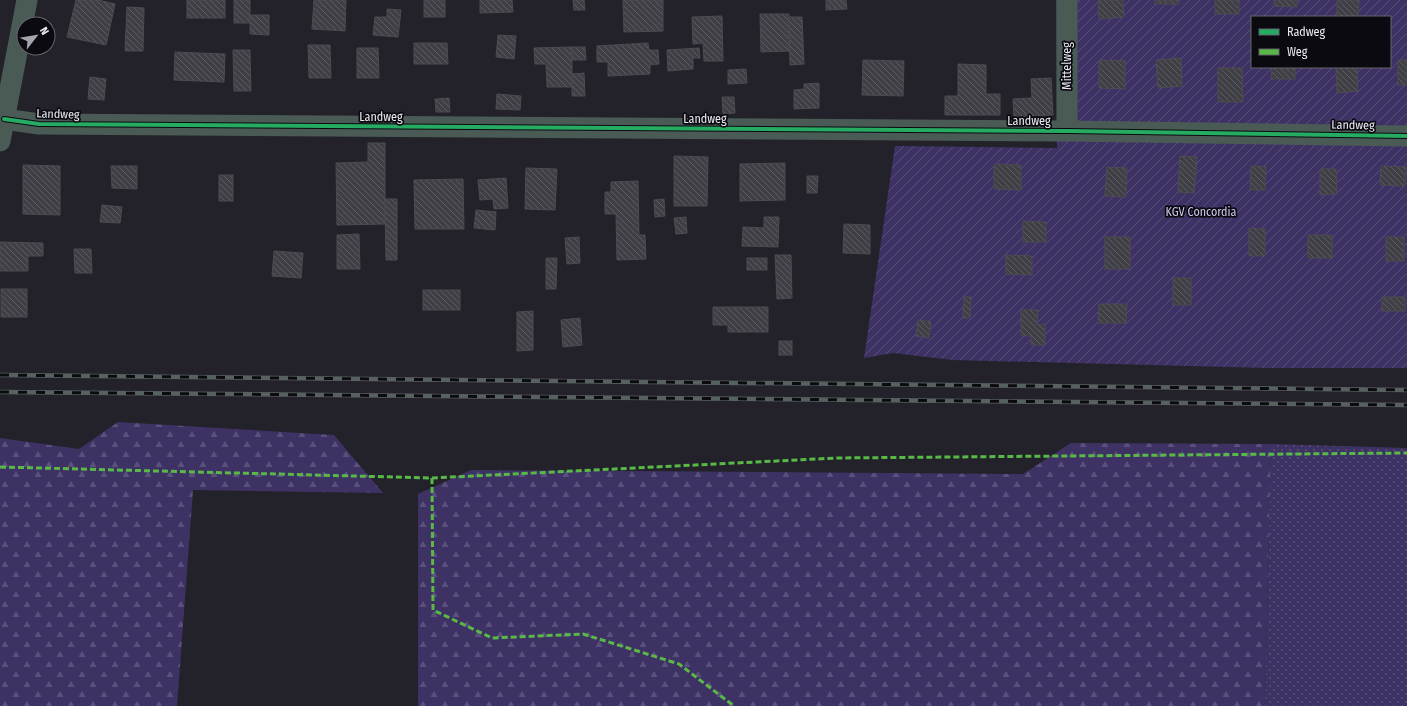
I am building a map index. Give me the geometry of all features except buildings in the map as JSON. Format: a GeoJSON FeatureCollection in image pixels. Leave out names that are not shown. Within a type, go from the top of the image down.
{"type":"FeatureCollection","features":[{"type":"Feature","properties":{"kind":"street"},"geometry":{"type":"LineString","coordinates":[[0,140],[27,0]]}},
{"type":"Feature","properties":{"kind":"street","name":"Mittelweg"},"geometry":{"type":"LineString","coordinates":[[1067,0],[1067,132]]}},
{"type":"Feature","properties":{"kind":"street","name":"Landweg"},"geometry":{"type":"LineString","coordinates":[[4,119],[39,124],[1407,136]]}},
{"type":"Feature","properties":{"kind":"green space","name":"KGV Concordia"},"geometry":{"type":"Polygon","coordinates":[[[1056,0],[1407,0],[1407,368],[1266,368],[953,360],[893,353],[864,358],[895,146],[1057,148],[1056,0]]]}},
{"type":"Feature","properties":{"kind":"green space"},"geometry":{"type":"Polygon","coordinates":[[[118,422],[334,435],[383,493],[193,490],[177,706],[0,706],[0,438],[79,449],[118,422]]]}},
{"type":"Feature","properties":{"kind":"green space"},"geometry":{"type":"Polygon","coordinates":[[[1071,443],[1271,444],[1265,706],[418,706],[418,494],[471,470],[1023,474],[1071,443]]]}},
{"type":"Feature","properties":{"kind":"green space"},"geometry":{"type":"Polygon","coordinates":[[[1271,444],[1407,448],[1407,706],[1265,706],[1271,444]]]}},
{"type":"Feature","properties":{"kind":"railway"},"geometry":{"type":"LineString","coordinates":[[0,375],[1407,390]]}},
{"type":"Feature","properties":{"kind":"railway"},"geometry":{"type":"LineString","coordinates":[[0,392],[1407,405]]}},
{"type":"Feature","properties":{"kind":"marked path"},"geometry":{"type":"LineString","coordinates":[[0,467],[432,478],[837,458],[1407,453]]}},
{"type":"Feature","properties":{"kind":"marked path"},"geometry":{"type":"LineString","coordinates":[[432,478],[433,610],[492,638],[583,634],[679,664],[734,706]]}},
{"type":"Feature","properties":{"kind":"cycle path"},"geometry":{"type":"LineString","coordinates":[[4,119],[39,124],[1067,131],[1407,136]]}}]}
